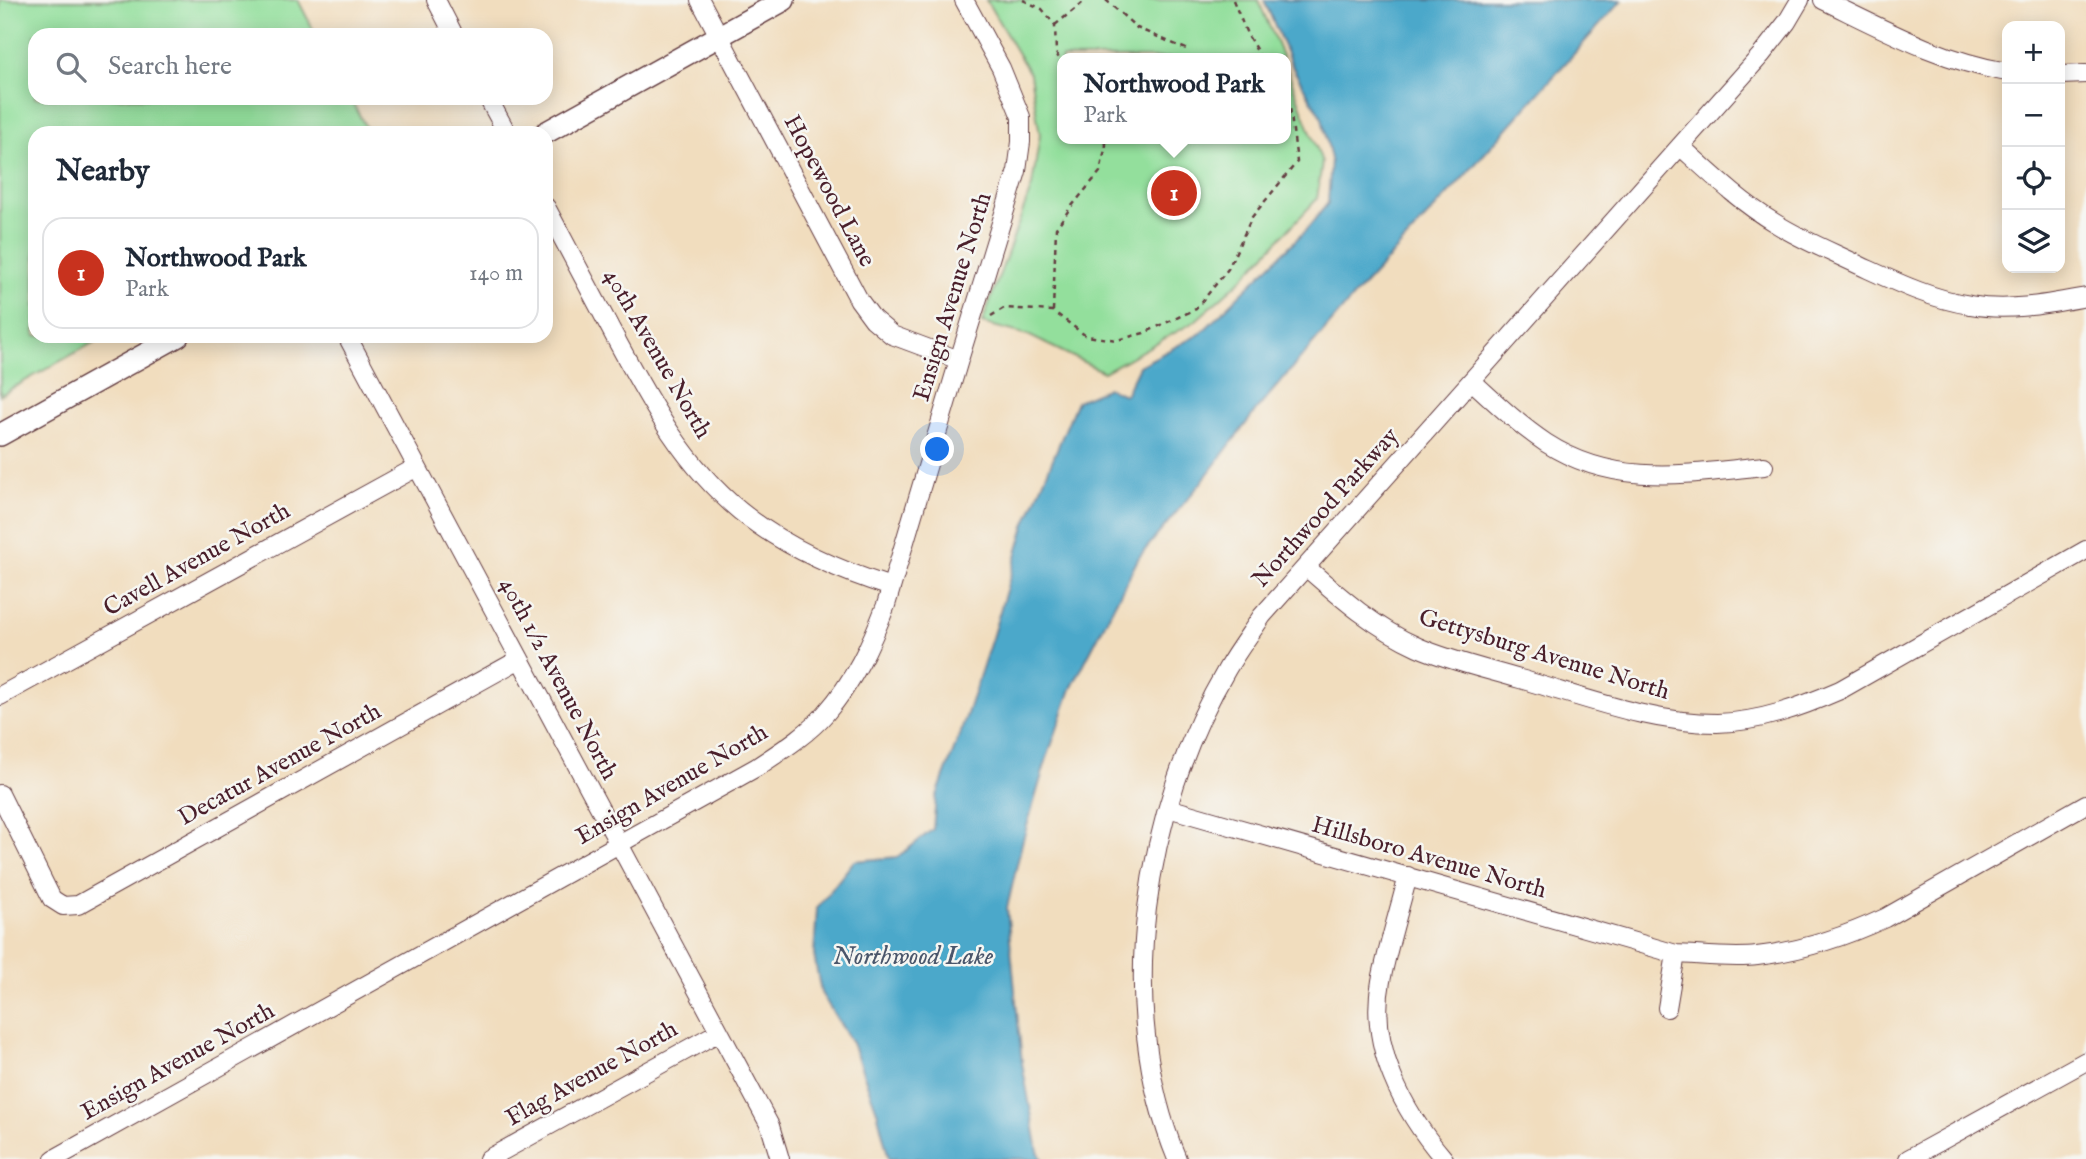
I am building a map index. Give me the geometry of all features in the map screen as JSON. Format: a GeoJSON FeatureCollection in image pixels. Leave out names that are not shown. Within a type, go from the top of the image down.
{"type":"FeatureCollection","features":[{"type":"Feature","properties":{"kind":"street"},"geometry":{"type":"LineString","coordinates":[[436,0],[450,28]]}},
{"type":"Feature","properties":{"kind":"street","name":"Hopewood Lane"},"geometry":{"type":"LineString","coordinates":[[700,0],[859,300],[873,319],[892,335],[959,360]]}},
{"type":"Feature","properties":{"kind":"street"},"geometry":{"type":"LineString","coordinates":[[553,129],[784,0]]}},
{"type":"Feature","properties":{"kind":"street","name":"Ensign Avenue North"},"geometry":{"type":"LineString","coordinates":[[54,1159],[758,767],[825,715],[851,680],[871,644],[891,587],[1017,171],[1021,117],[1005,76],[964,0]]}},
{"type":"Feature","properties":{"kind":"street","name":"Northwood Parkway"},"geometry":{"type":"LineString","coordinates":[[1177,1159],[1164,1129],[1153,1086],[1147,1041],[1143,976],[1146,913],[1157,848],[1174,787],[1198,727],[1227,669],[1262,615],[1762,54],[1800,0]]}},
{"type":"Feature","properties":{"kind":"street"},"geometry":{"type":"LineString","coordinates":[[1823,0],[1944,57],[2002,71]]}},
{"type":"Feature","properties":{"kind":"street"},"geometry":{"type":"LineString","coordinates":[[2065,75],[2086,74]]}},
{"type":"Feature","properties":{"kind":"street"},"geometry":{"type":"LineString","coordinates":[[492,105],[503,126]]}},
{"type":"Feature","properties":{"kind":"street"},"geometry":{"type":"LineString","coordinates":[[1680,146],[1749,205],[1775,223],[1904,286],[1971,306],[2007,308],[2086,297]]}},
{"type":"Feature","properties":{"kind":"street","name":"40th Avenue North"},"geometry":{"type":"LineString","coordinates":[[553,220],[646,395],[670,434],[702,474],[739,510],[778,538],[821,561],[891,587]]}},
{"type":"Feature","properties":{"kind":"street"},"geometry":{"type":"LineString","coordinates":[[0,435],[165,343]]}},
{"type":"Feature","properties":{"kind":"street","name":"40th 1/2 Avenue North"},"geometry":{"type":"LineString","coordinates":[[351,343],[770,1126],[780,1159]]}},
{"type":"Feature","properties":{"kind":"street"},"geometry":{"type":"LineString","coordinates":[[1472,381],[1520,424],[1548,444],[1577,459],[1609,470],[1643,475],[1677,475],[1764,466]]}},
{"type":"Feature","properties":{"kind":"street","name":"Cavell Avenue North"},"geometry":{"type":"LineString","coordinates":[[0,695],[418,467]]}},
{"type":"Feature","properties":{"kind":"street","name":"Gettysburg Avenue North"},"geometry":{"type":"LineString","coordinates":[[1306,567],[1357,612],[1418,648],[1636,713],[1718,723],[1760,718],[1801,707],[1840,690],[2086,550]]}},
{"type":"Feature","properties":{"kind":"street","name":"Decatur Avenue North"},"geometry":{"type":"LineString","coordinates":[[0,794],[52,899],[63,906],[78,905],[520,659]]}},
{"type":"Feature","properties":{"kind":"street","name":"Hillsboro Avenue North"},"geometry":{"type":"LineString","coordinates":[[1168,808],[1676,954],[1754,957],[1810,946],[1855,932],[1885,918],[2086,804]]}},
{"type":"Feature","properties":{"kind":"street"},"geometry":{"type":"LineString","coordinates":[[1408,876],[1380,983],[1380,1039],[1398,1090],[1444,1159]]}},
{"type":"Feature","properties":{"kind":"street"},"geometry":{"type":"LineString","coordinates":[[1667,1008],[1676,954]]}},
{"type":"Feature","properties":{"kind":"street","name":"Flag Avenue North"},"geometry":{"type":"LineString","coordinates":[[488,1159],[719,1032]]}},
{"type":"Feature","properties":{"kind":"street"},"geometry":{"type":"LineString","coordinates":[[1908,1159],[2086,1060]]}},
{"type":"Feature","properties":{"kind":"path"},"geometry":{"type":"LineString","coordinates":[[1023,0],[1042,9],[1055,25],[1057,55]]}},
{"type":"Feature","properties":{"kind":"path"},"geometry":{"type":"LineString","coordinates":[[1055,25],[1086,0]]}},
{"type":"Feature","properties":{"kind":"path"},"geometry":{"type":"LineString","coordinates":[[1106,0],[1137,28],[1186,49]]}},
{"type":"Feature","properties":{"kind":"path"},"geometry":{"type":"LineString","coordinates":[[1233,0],[1258,53]]}},
{"type":"Feature","properties":{"kind":"path"},"geometry":{"type":"LineString","coordinates":[[974,311],[990,317],[1004,308],[1053,311],[1086,336],[1117,340],[1144,333],[1196,309],[1228,268],[1252,217],[1297,162],[1291,115]]}},
{"type":"Feature","properties":{"kind":"path"},"geometry":{"type":"LineString","coordinates":[[1053,311],[1056,228],[1100,172],[1106,144]]}},
{"type":"Feature","properties":{"kind":"green space"},"geometry":{"type":"Polygon","coordinates":[[[0,0],[298,0],[312,28],[28,28],[28,105],[354,105],[365,126],[28,126],[28,343],[93,343],[0,395],[0,0]]]}},
{"type":"Feature","properties":{"kind":"green space"},"geometry":{"type":"Polygon","coordinates":[[[986,0],[1258,0],[1281,53],[1057,53],[1057,144],[1291,144],[1291,80],[1322,162],[1317,199],[1241,280],[1194,322],[1104,372],[1028,335],[982,323],[1032,186],[1040,135],[1030,74],[986,0]]]}},
{"type":"Feature","properties":{"kind":"water","name":"Northwood Lake"},"geometry":{"type":"Polygon","coordinates":[[[1264,0],[1622,0],[1354,296],[1258,408],[1200,484],[1139,557],[1071,689],[1022,843],[1007,908],[1022,1063],[1038,1151],[1042,1159],[889,1159],[877,1111],[852,1043],[821,993],[814,955],[817,908],[854,861],[898,857],[933,829],[936,798],[992,638],[1025,526],[1077,401],[1108,388],[1125,395],[1139,366],[1200,334],[1307,229],[1328,203],[1331,159],[1322,118],[1294,70],[1291,53],[1287,53],[1264,0]]]}},
{"type":"Feature","properties":{"kind":"place","name":"Northwood Park"},"geometry":{"type":"Point","coordinates":[1174,193]}}]}
